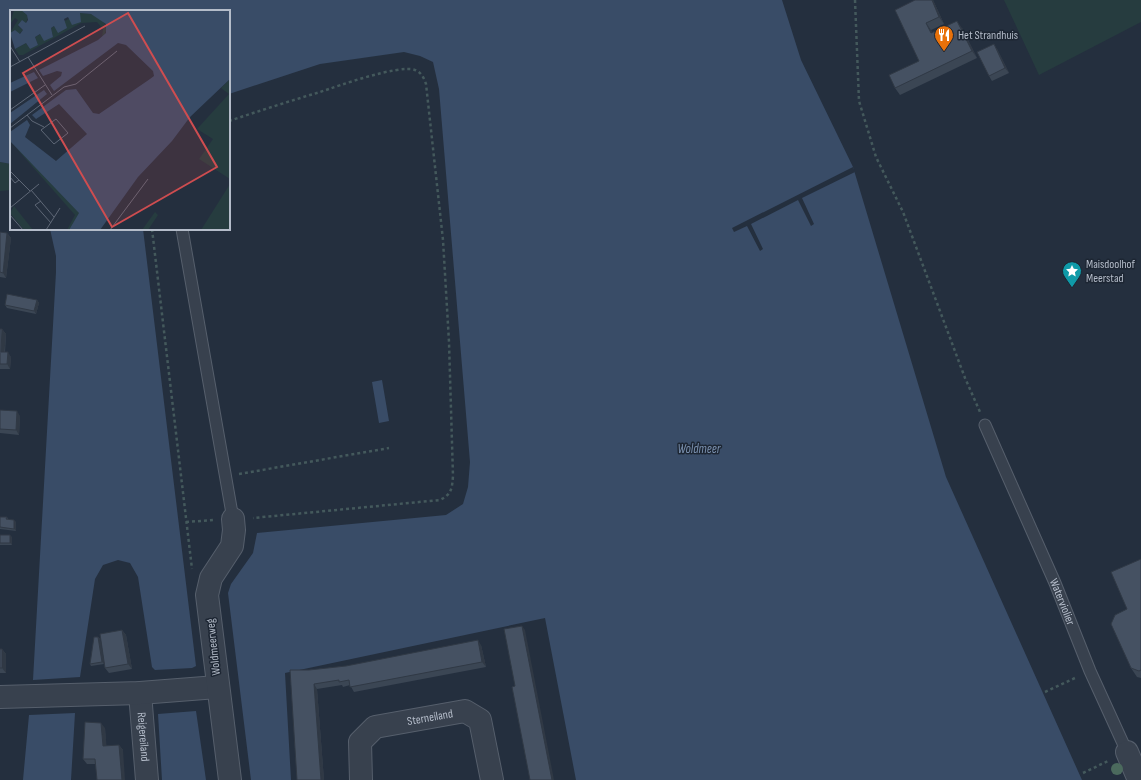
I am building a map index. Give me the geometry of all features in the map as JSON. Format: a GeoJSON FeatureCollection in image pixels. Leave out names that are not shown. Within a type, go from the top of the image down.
{"type":"FeatureCollection","features":[{"type":"Feature","properties":{"kind":"street","name":"Woldmeerweg"},"geometry":{"type":"LineString","coordinates":[[230,780],[217,687],[207,595],[211,578],[232,546],[234,530],[233,519]]}},
{"type":"Feature","properties":{"kind":"street"},"geometry":{"type":"LineString","coordinates":[[0,697],[140,693],[217,687]]}},
{"type":"Feature","properties":{"kind":"street","name":"Reigereiland"},"geometry":{"type":"LineString","coordinates":[[140,693],[147,780]]}},
{"type":"Feature","properties":{"kind":"street","name":"Sterneiland"},"geometry":{"type":"LineString","coordinates":[[362,780],[360,742],[375,727],[464,711],[480,720],[492,780]]}},
{"type":"Feature","properties":{"kind":"street","name":"Waterviolier"},"geometry":{"type":"LineString","coordinates":[[1127,752],[1139,780]]}},
{"type":"Feature","properties":{"kind":"lane"},"geometry":{"type":"LineString","coordinates":[[182,230],[233,519]]}},
{"type":"Feature","properties":{"kind":"lane","name":"Waterviolier"},"geometry":{"type":"LineString","coordinates":[[985,425],[1056,583],[1090,671],[1127,752]]}},
{"type":"Feature","properties":{"kind":"path"},"geometry":{"type":"LineString","coordinates":[[855,0],[858,101],[876,157],[903,212],[965,378],[985,425]]}},
{"type":"Feature","properties":{"kind":"path"},"geometry":{"type":"LineString","coordinates":[[152,230],[186,522],[319,513],[440,500],[448,496],[452,488],[453,476],[449,342],[443,240],[426,84],[423,76],[417,70],[411,69],[394,71],[364,78],[230,121]]}},
{"type":"Feature","properties":{"kind":"path"},"geometry":{"type":"LineString","coordinates":[[225,476],[389,448]]}},
{"type":"Feature","properties":{"kind":"path"},"geometry":{"type":"LineString","coordinates":[[1045,692],[1090,671]]}},
{"type":"Feature","properties":{"kind":"path"},"geometry":{"type":"LineString","coordinates":[[1083,773],[1127,752]]}},
{"type":"Feature","properties":{"kind":"green space"},"geometry":{"type":"Polygon","coordinates":[[[1004,0],[1141,0],[1141,22],[1039,75],[1004,0]]]}},
{"type":"Feature","properties":{"kind":"green space"},"geometry":{"type":"Polygon","coordinates":[[[0,162],[10,164],[10,190],[0,191],[0,162]]]}},
{"type":"Feature","properties":{"kind":"water","name":"Woldmeer"},"geometry":{"type":"Polygon","coordinates":[[[0,0],[782,0],[801,60],[853,167],[946,477],[1082,780],[576,780],[545,618],[285,673],[291,780],[251,780],[228,593],[231,584],[253,553],[257,533],[446,515],[463,504],[468,487],[470,462],[439,89],[433,62],[420,56],[404,52],[320,64],[230,94],[230,10],[10,10],[10,164],[0,162],[0,0]]]}},
{"type":"Feature","properties":{"kind":"water"},"geometry":{"type":"Polygon","coordinates":[[[50,230],[143,230],[196,666],[192,668],[155,670],[152,667],[138,577],[130,563],[118,560],[103,565],[95,579],[80,677],[33,680],[56,256],[50,230]]]}},
{"type":"Feature","properties":{"kind":"water"},"geometry":{"type":"Polygon","coordinates":[[[382,380],[389,421],[379,423],[372,382],[382,380]]]}},
{"type":"Feature","properties":{"kind":"water"},"geometry":{"type":"Polygon","coordinates":[[[196,711],[206,780],[162,780],[158,714],[196,711]]]}},
{"type":"Feature","properties":{"kind":"water"},"geometry":{"type":"Polygon","coordinates":[[[75,713],[71,780],[23,780],[29,715],[75,713]]]}},
{"type":"Feature","properties":{"kind":"pier"},"geometry":{"type":"Polygon","coordinates":[[[853,167],[855,172],[802,198],[814,224],[811,226],[798,200],[751,224],[763,249],[760,251],[747,226],[734,232],[732,228],[853,167]]]}},
{"type":"Feature","properties":{"kind":"building"},"geometry":{"type":"Polygon","coordinates":[[[915,0],[932,0],[939,17],[926,23],[931,33],[957,21],[972,51],[895,88],[889,75],[919,61],[895,10],[915,0]]]}},
{"type":"Feature","properties":{"kind":"building"},"geometry":{"type":"Polygon","coordinates":[[[994,44],[1005,68],[989,76],[977,52],[994,44]]]}},
{"type":"Feature","properties":{"kind":"building"},"geometry":{"type":"Polygon","coordinates":[[[0,232],[7,233],[3,273],[0,272],[0,232]]]}},
{"type":"Feature","properties":{"kind":"building"},"geometry":{"type":"Polygon","coordinates":[[[7,294],[37,300],[34,311],[5,305],[7,294]]]}},
{"type":"Feature","properties":{"kind":"building"},"geometry":{"type":"Polygon","coordinates":[[[0,329],[2,329],[1,352],[8,352],[7,364],[0,364],[0,329]]]}},
{"type":"Feature","properties":{"kind":"building"},"geometry":{"type":"Polygon","coordinates":[[[0,410],[17,411],[16,430],[0,429],[0,410]]]}},
{"type":"Feature","properties":{"kind":"building"},"geometry":{"type":"Polygon","coordinates":[[[0,517],[7,517],[6,519],[14,520],[14,529],[0,527],[0,517]]]}},
{"type":"Feature","properties":{"kind":"building"},"geometry":{"type":"Polygon","coordinates":[[[0,535],[10,535],[10,543],[0,543],[0,535]]]}},
{"type":"Feature","properties":{"kind":"building"},"geometry":{"type":"Polygon","coordinates":[[[1141,559],[1141,670],[1139,671],[1131,668],[1111,624],[1115,615],[1127,609],[1111,572],[1141,559]]]}},
{"type":"Feature","properties":{"kind":"building"},"geometry":{"type":"Polygon","coordinates":[[[522,626],[552,780],[530,780],[512,687],[515,686],[504,629],[522,626]]]}},
{"type":"Feature","properties":{"kind":"building"},"geometry":{"type":"Polygon","coordinates":[[[122,630],[128,664],[105,668],[100,634],[122,630]]]}},
{"type":"Feature","properties":{"kind":"building"},"geometry":{"type":"Polygon","coordinates":[[[94,637],[98,637],[102,662],[90,664],[94,637]]]}},
{"type":"Feature","properties":{"kind":"building"},"geometry":{"type":"Polygon","coordinates":[[[478,640],[482,662],[350,687],[349,680],[314,684],[321,780],[297,780],[290,670],[309,670],[346,666],[478,640]]]}},
{"type":"Feature","properties":{"kind":"building"},"geometry":{"type":"Polygon","coordinates":[[[0,649],[2,649],[2,668],[0,668],[0,649]]]}},
{"type":"Feature","properties":{"kind":"building"},"geometry":{"type":"Polygon","coordinates":[[[85,722],[101,723],[103,746],[119,745],[122,780],[97,780],[95,759],[83,759],[85,722]]]}},
{"type":"Feature","properties":{"kind":"place","name":"Het Strandhuis"},"geometry":{"type":"Point","coordinates":[944,52]}},
{"type":"Feature","properties":{"kind":"place","name":"Maisdoolhof Meerstad"},"geometry":{"type":"Point","coordinates":[1072,288]}}]}
